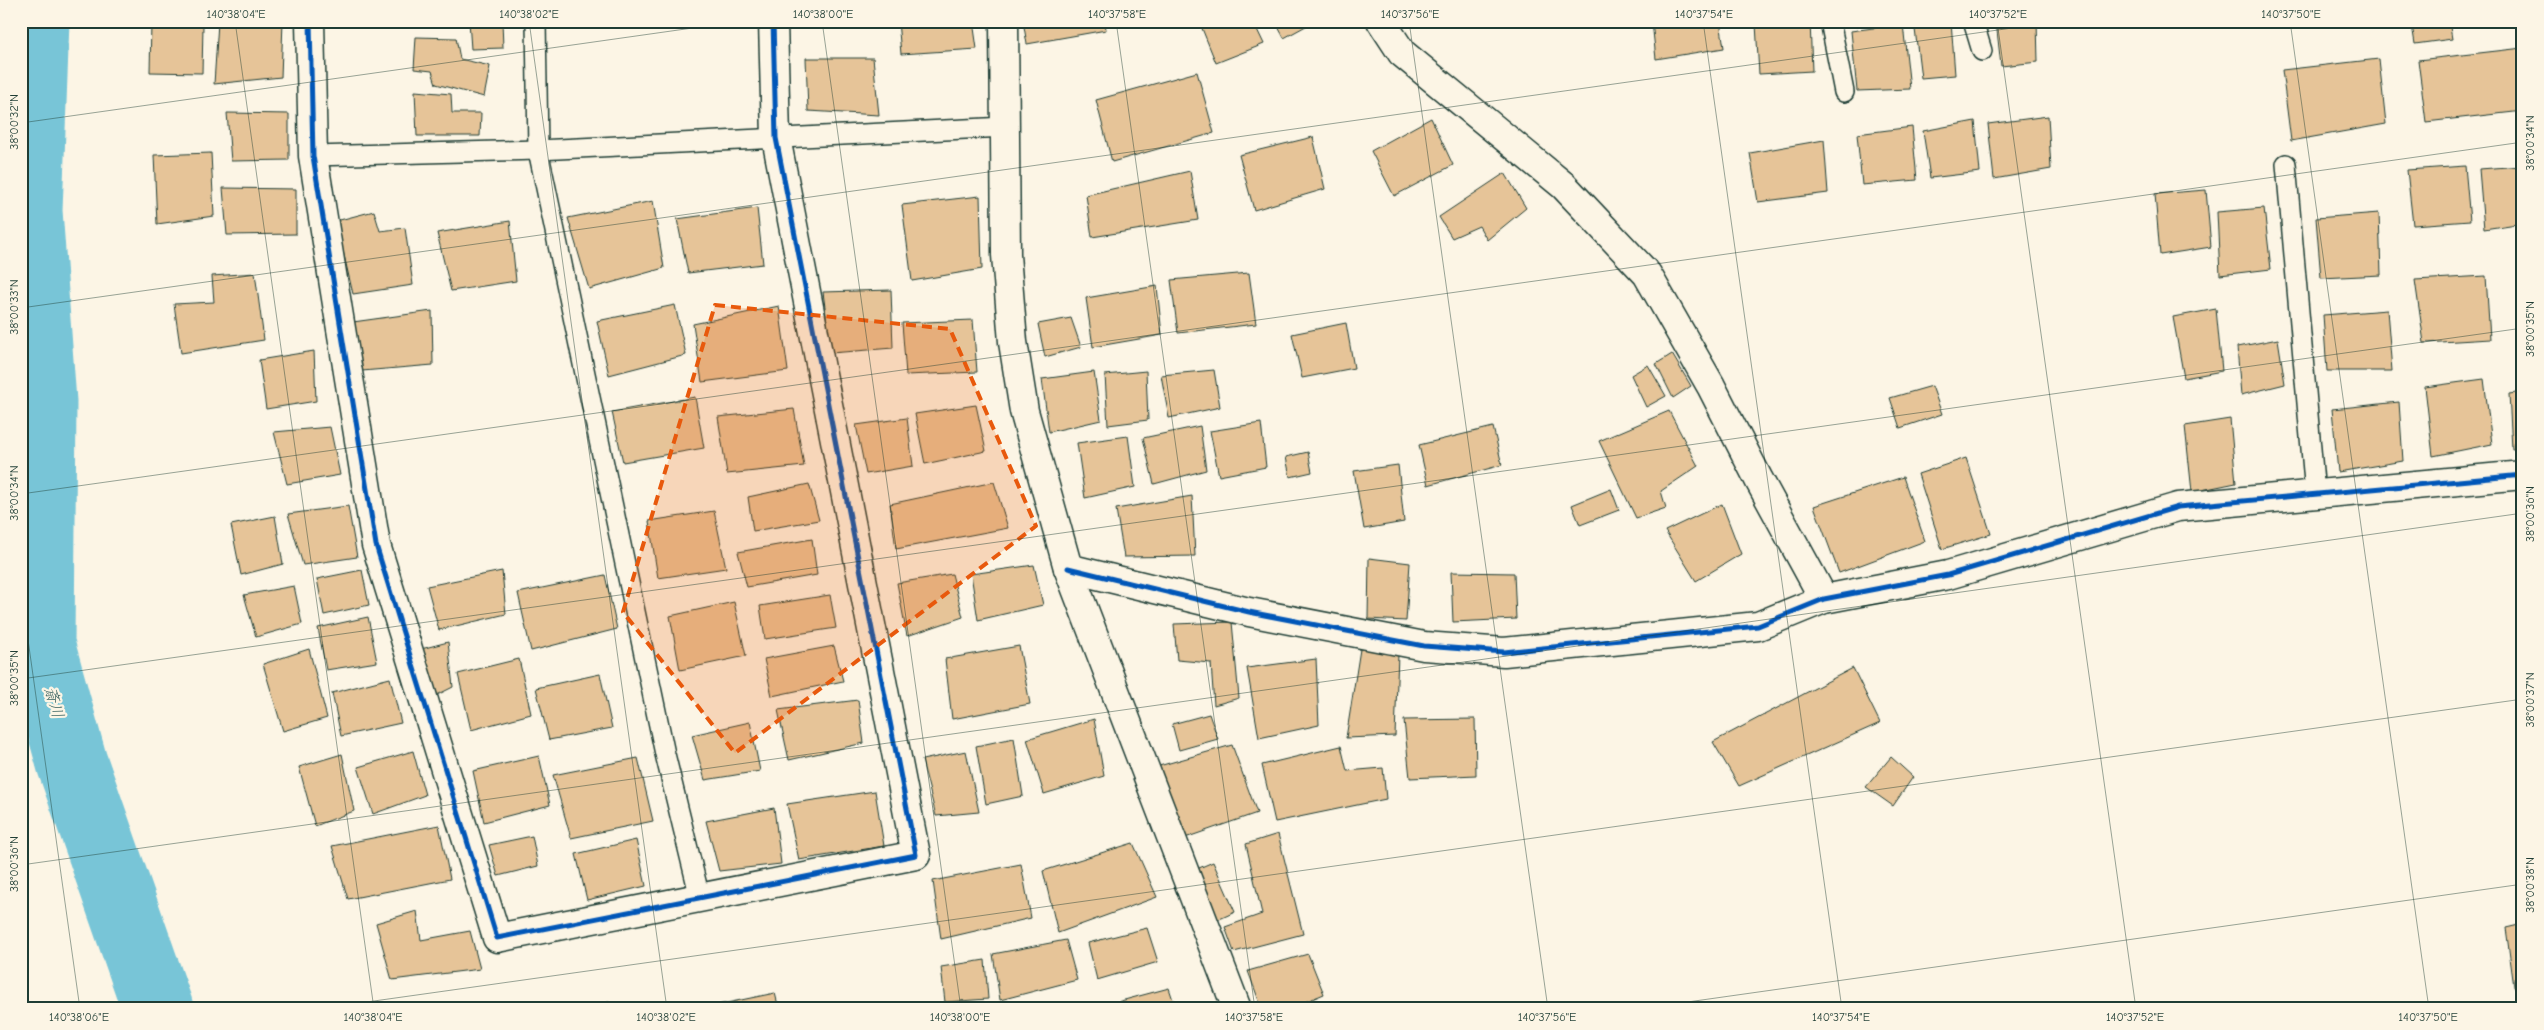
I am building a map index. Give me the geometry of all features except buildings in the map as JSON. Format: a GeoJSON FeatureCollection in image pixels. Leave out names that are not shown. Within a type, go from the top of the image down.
{"type":"FeatureCollection","features":[{"type":"Feature","properties":{"kind":"street"},"geometry":{"type":"LineString","coordinates":[[310,21],[313,156],[376,545],[497,938],[916,855],[776,138],[773,21]]}},
{"type":"Feature","properties":{"kind":"street"},"geometry":{"type":"LineString","coordinates":[[1004,21],[1006,255],[1013,342],[1024,411],[1068,568],[1237,1009]]}},
{"type":"Feature","properties":{"kind":"street"},"geometry":{"type":"LineString","coordinates":[[1381,21],[1402,53],[1564,186],[1647,274],[1711,386],[1758,480],[1824,599]]}},
{"type":"Feature","properties":{"kind":"street"},"geometry":{"type":"LineString","coordinates":[[1068,568],[1249,612],[1424,646],[1504,652],[1758,626],[1824,599],[1948,575],[2178,507],[2523,475]]}},
{"type":"Feature","properties":{"kind":"lane"},"geometry":{"type":"LineString","coordinates":[[536,21],[538,150],[665,754],[700,898]]}},
{"type":"Feature","properties":{"kind":"lane"},"geometry":{"type":"LineString","coordinates":[[1830,21],[1844,92]]}},
{"type":"Feature","properties":{"kind":"lane"},"geometry":{"type":"LineString","coordinates":[[1973,21],[1982,52]]}},
{"type":"Feature","properties":{"kind":"lane"},"geometry":{"type":"LineString","coordinates":[[313,156],[538,150],[1006,126]]}},
{"type":"Feature","properties":{"kind":"lane"},"geometry":{"type":"LineString","coordinates":[[2286,164],[2316,494]]}},
{"type":"Feature","properties":{"kind":"highlighted area"},"geometry":{"type":"Polygon","coordinates":[[[715,305],[950,329],[1036,526],[735,753],[623,612],[715,305]]]}},
{"type":"Feature","properties":{"kind":"waterway","name":"斎川"},"geometry":{"type":"LineString","coordinates":[[34,21],[27,211],[41,402],[39,644],[72,763],[158,1009]]}},
{"type":"Feature","properties":{"kind":"cycle path"},"geometry":{"type":"LineString","coordinates":[[310,21],[313,156],[376,545],[497,938],[916,855],[776,138],[773,21]]}},
{"type":"Feature","properties":{"kind":"cycle path"},"geometry":{"type":"LineString","coordinates":[[1068,568],[1249,612],[1424,646],[1504,652],[1758,626],[1824,599],[1948,575],[2178,507],[2523,475]]}}]}
